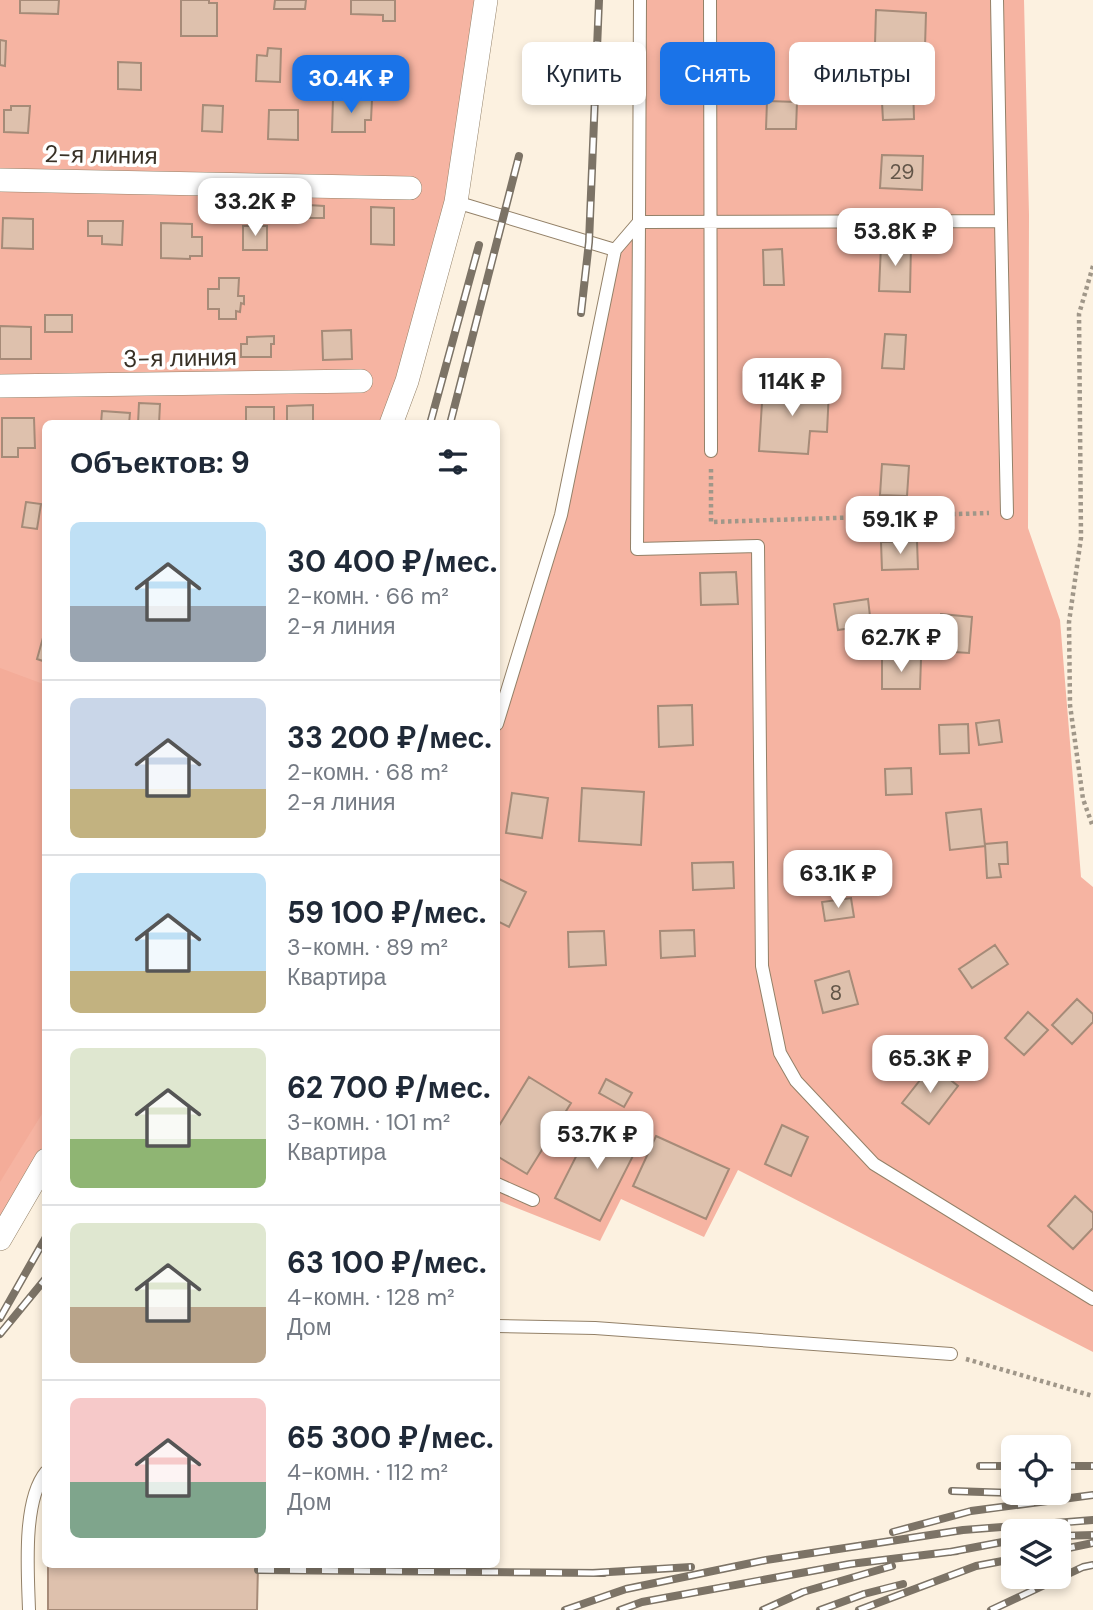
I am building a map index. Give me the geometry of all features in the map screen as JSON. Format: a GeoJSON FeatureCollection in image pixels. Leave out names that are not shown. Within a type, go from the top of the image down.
{"type":"FeatureCollection","features":[{"type":"Feature","properties":{"kind":"street"},"geometry":{"type":"LineString","coordinates":[[392,420],[407,381],[456,202],[486,0]]}},
{"type":"Feature","properties":{"kind":"street","name":"2-я линия"},"geometry":{"type":"LineString","coordinates":[[0,180],[410,188]]}},
{"type":"Feature","properties":{"kind":"street","name":"3-я линия"},"geometry":{"type":"LineString","coordinates":[[0,386],[361,381]]}},
{"type":"Feature","properties":{"kind":"street"},"geometry":{"type":"LineString","coordinates":[[0,1239],[42,1167]]}},
{"type":"Feature","properties":{"kind":"lane"},"geometry":{"type":"LineString","coordinates":[[640,0],[636,549],[758,546],[762,966],[780,1053],[796,1081],[874,1164],[1093,1299]]}},
{"type":"Feature","properties":{"kind":"lane"},"geometry":{"type":"LineString","coordinates":[[710,0],[711,451]]}},
{"type":"Feature","properties":{"kind":"lane"},"geometry":{"type":"LineString","coordinates":[[997,0],[1007,513]]}},
{"type":"Feature","properties":{"kind":"lane"},"geometry":{"type":"LineString","coordinates":[[456,202],[615,250]]}},
{"type":"Feature","properties":{"kind":"lane"},"geometry":{"type":"LineString","coordinates":[[500,714],[561,515],[615,250],[639,222],[1001,221]]}},
{"type":"Feature","properties":{"kind":"lane"},"geometry":{"type":"LineString","coordinates":[[500,1185],[533,1200]]}},
{"type":"Feature","properties":{"kind":"lane"},"geometry":{"type":"LineString","coordinates":[[500,1326],[595,1328],[951,1354]]}},
{"type":"Feature","properties":{"kind":"lane"},"geometry":{"type":"LineString","coordinates":[[29,1610],[27,1531],[42,1477]]}},
{"type":"Feature","properties":{"kind":"path"},"geometry":{"type":"LineString","coordinates":[[1093,265],[1079,314],[1080,538],[1069,636],[1070,705],[1083,799],[1093,827]]}},
{"type":"Feature","properties":{"kind":"path"},"geometry":{"type":"LineString","coordinates":[[711,451],[711,522],[1007,513]]}},
{"type":"Feature","properties":{"kind":"path"},"geometry":{"type":"LineString","coordinates":[[951,1354],[1093,1396]]}},
{"type":"Feature","properties":{"kind":"shaded area"},"geometry":{"type":"Polygon","coordinates":[[[0,0],[486,0],[456,202],[392,420],[42,420],[42,1165],[0,1239],[0,0]]]}},
{"type":"Feature","properties":{"kind":"shaded area"},"geometry":{"type":"Polygon","coordinates":[[[640,0],[1024,0],[1029,215],[1028,528],[1060,620],[1081,877],[1093,887],[1093,1352],[738,1170],[704,1237],[621,1199],[600,1241],[500,1201],[500,714],[561,515],[615,250],[639,222],[640,105],[646,105],[646,42],[640,42],[640,0]]]}},
{"type":"Feature","properties":{"kind":"shaded area"},"geometry":{"type":"Polygon","coordinates":[[[0,668],[42,684],[42,1114],[0,1182],[0,668]]]}},
{"type":"Feature","properties":{"kind":"building"},"geometry":{"type":"Polygon","coordinates":[[[20,0],[59,0],[58,14],[20,13],[20,0]]]}},
{"type":"Feature","properties":{"kind":"building"},"geometry":{"type":"Polygon","coordinates":[[[181,0],[209,0],[209,3],[217,3],[217,36],[181,36],[181,0]]]}},
{"type":"Feature","properties":{"kind":"building"},"geometry":{"type":"Polygon","coordinates":[[[275,0],[306,0],[305,9],[274,9],[275,0]]]}},
{"type":"Feature","properties":{"kind":"building"},"geometry":{"type":"Polygon","coordinates":[[[351,0],[395,0],[395,21],[383,21],[383,15],[351,14],[351,0]]]}},
{"type":"Feature","properties":{"kind":"building"},"geometry":{"type":"Polygon","coordinates":[[[876,10],[926,13],[925,42],[875,42],[876,10]]]}},
{"type":"Feature","properties":{"kind":"building"},"geometry":{"type":"Polygon","coordinates":[[[0,40],[6,41],[5,66],[0,65],[0,40]]]}},
{"type":"Feature","properties":{"kind":"building"},"geometry":{"type":"Polygon","coordinates":[[[268,48],[281,49],[280,82],[256,81],[257,55],[267,56],[268,48]]]}},
{"type":"Feature","properties":{"kind":"building"},"geometry":{"type":"Polygon","coordinates":[[[118,62],[141,63],[141,90],[118,89],[118,62]]]}},
{"type":"Feature","properties":{"kind":"building"},"geometry":{"type":"Polygon","coordinates":[[[333,98],[372,99],[371,120],[365,120],[365,132],[332,132],[333,98]]]}},
{"type":"Feature","properties":{"kind":"building"},"geometry":{"type":"Polygon","coordinates":[[[775,101],[797,105],[796,129],[766,129],[767,105],[775,105],[775,101]]]}},
{"type":"Feature","properties":{"kind":"building"},"geometry":{"type":"Polygon","coordinates":[[[203,105],[223,106],[222,132],[202,131],[203,105]]]}},
{"type":"Feature","properties":{"kind":"building"},"geometry":{"type":"Polygon","coordinates":[[[882,105],[914,105],[914,119],[883,120],[882,105]]]}},
{"type":"Feature","properties":{"kind":"building"},"geometry":{"type":"Polygon","coordinates":[[[11,106],[30,106],[28,133],[4,132],[4,110],[11,110],[11,106]]]}},
{"type":"Feature","properties":{"kind":"building"},"geometry":{"type":"Polygon","coordinates":[[[269,110],[298,110],[298,140],[268,139],[269,110]]]}},
{"type":"Feature","properties":{"kind":"building"},"geometry":{"type":"Polygon","coordinates":[[[882,155],[923,156],[922,190],[880,188],[882,155]]]}},
{"type":"Feature","properties":{"kind":"building"},"geometry":{"type":"Polygon","coordinates":[[[308,205],[324,206],[324,218],[307,218],[308,205]]]}},
{"type":"Feature","properties":{"kind":"building"},"geometry":{"type":"Polygon","coordinates":[[[371,207],[394,208],[394,245],[371,244],[371,207]]]}},
{"type":"Feature","properties":{"kind":"building"},"geometry":{"type":"Polygon","coordinates":[[[3,218],[33,219],[33,249],[2,248],[3,218]]]}},
{"type":"Feature","properties":{"kind":"building"},"geometry":{"type":"Polygon","coordinates":[[[88,221],[123,221],[122,245],[102,244],[102,236],[88,236],[88,221]]]}},
{"type":"Feature","properties":{"kind":"building"},"geometry":{"type":"Polygon","coordinates":[[[161,223],[192,224],[192,237],[202,237],[202,256],[190,256],[190,259],[161,258],[161,223]]]}},
{"type":"Feature","properties":{"kind":"building"},"geometry":{"type":"Polygon","coordinates":[[[243,226],[267,226],[267,250],[243,250],[243,226]]]}},
{"type":"Feature","properties":{"kind":"building"},"geometry":{"type":"Polygon","coordinates":[[[881,245],[911,245],[910,292],[879,291],[881,245]]]}},
{"type":"Feature","properties":{"kind":"building"},"geometry":{"type":"Polygon","coordinates":[[[782,249],[784,285],[764,285],[763,250],[782,249]]]}},
{"type":"Feature","properties":{"kind":"building"},"geometry":{"type":"Polygon","coordinates":[[[219,278],[239,278],[238,296],[244,296],[244,304],[241,303],[240,312],[236,311],[236,319],[219,319],[219,309],[208,309],[208,289],[219,289],[219,278]]]}},
{"type":"Feature","properties":{"kind":"building"},"geometry":{"type":"Polygon","coordinates":[[[45,315],[72,315],[72,332],[45,332],[45,315]]]}},
{"type":"Feature","properties":{"kind":"building"},"geometry":{"type":"Polygon","coordinates":[[[0,326],[31,327],[31,359],[0,359],[0,326]]]}},
{"type":"Feature","properties":{"kind":"building"},"geometry":{"type":"Polygon","coordinates":[[[351,330],[352,359],[323,360],[322,331],[351,330]]]}},
{"type":"Feature","properties":{"kind":"building"},"geometry":{"type":"Polygon","coordinates":[[[885,334],[906,335],[904,369],[882,368],[885,334]]]}},
{"type":"Feature","properties":{"kind":"building"},"geometry":{"type":"Polygon","coordinates":[[[274,336],[271,357],[241,357],[241,344],[247,344],[247,337],[274,336]]]}},
{"type":"Feature","properties":{"kind":"building"},"geometry":{"type":"Polygon","coordinates":[[[763,386],[829,390],[827,432],[810,431],[808,454],[759,451],[763,386]]]}},
{"type":"Feature","properties":{"kind":"building"},"geometry":{"type":"Polygon","coordinates":[[[139,403],[160,404],[159,420],[138,420],[139,403]]]}},
{"type":"Feature","properties":{"kind":"building"},"geometry":{"type":"Polygon","coordinates":[[[313,405],[313,420],[287,420],[287,406],[313,405]]]}},
{"type":"Feature","properties":{"kind":"building"},"geometry":{"type":"Polygon","coordinates":[[[246,407],[274,407],[274,420],[246,420],[246,407]]]}},
{"type":"Feature","properties":{"kind":"building"},"geometry":{"type":"Polygon","coordinates":[[[102,411],[130,413],[129,420],[101,420],[102,411]]]}},
{"type":"Feature","properties":{"kind":"building"},"geometry":{"type":"Polygon","coordinates":[[[2,418],[34,418],[35,448],[18,448],[18,457],[2,457],[2,418]]]}},
{"type":"Feature","properties":{"kind":"building"},"geometry":{"type":"Polygon","coordinates":[[[882,464],[909,466],[907,496],[880,495],[882,464]]]}},
{"type":"Feature","properties":{"kind":"building"},"geometry":{"type":"Polygon","coordinates":[[[26,502],[41,504],[37,529],[22,527],[26,502]]]}},
{"type":"Feature","properties":{"kind":"building"},"geometry":{"type":"Polygon","coordinates":[[[917,541],[918,569],[882,570],[881,542],[917,541]]]}},
{"type":"Feature","properties":{"kind":"building"},"geometry":{"type":"Polygon","coordinates":[[[736,572],[738,604],[701,605],[700,573],[736,572]]]}},
{"type":"Feature","properties":{"kind":"building"},"geometry":{"type":"Polygon","coordinates":[[[868,599],[871,625],[838,630],[834,604],[868,599]]]}},
{"type":"Feature","properties":{"kind":"building"},"geometry":{"type":"Polygon","coordinates":[[[941,614],[972,617],[969,653],[938,651],[941,614]]]}},
{"type":"Feature","properties":{"kind":"building"},"geometry":{"type":"Polygon","coordinates":[[[42,641],[42,661],[37,659],[42,641]]]}},
{"type":"Feature","properties":{"kind":"building"},"geometry":{"type":"Polygon","coordinates":[[[882,658],[921,659],[920,689],[882,689],[882,658]]]}},
{"type":"Feature","properties":{"kind":"building"},"geometry":{"type":"Polygon","coordinates":[[[692,705],[693,745],[659,747],[658,706],[692,705]]]}},
{"type":"Feature","properties":{"kind":"building"},"geometry":{"type":"Polygon","coordinates":[[[999,720],[1002,742],[979,745],[976,723],[999,720]]]}},
{"type":"Feature","properties":{"kind":"building"},"geometry":{"type":"Polygon","coordinates":[[[968,724],[969,753],[940,754],[939,725],[968,724]]]}},
{"type":"Feature","properties":{"kind":"building"},"geometry":{"type":"Polygon","coordinates":[[[911,768],[912,794],[886,795],[885,769],[911,768]]]}},
{"type":"Feature","properties":{"kind":"building"},"geometry":{"type":"Polygon","coordinates":[[[582,788],[644,792],[641,845],[579,841],[582,788]]]}},
{"type":"Feature","properties":{"kind":"building"},"geometry":{"type":"Polygon","coordinates":[[[512,793],[548,798],[542,838],[506,833],[512,793]]]}},
{"type":"Feature","properties":{"kind":"building"},"geometry":{"type":"Polygon","coordinates":[[[981,809],[985,846],[950,850],[946,813],[981,809]]]}},
{"type":"Feature","properties":{"kind":"building"},"geometry":{"type":"Polygon","coordinates":[[[1007,842],[1008,864],[999,864],[1001,877],[987,878],[985,844],[1007,842]]]}},
{"type":"Feature","properties":{"kind":"building"},"geometry":{"type":"Polygon","coordinates":[[[733,862],[734,888],[693,890],[692,863],[733,862]]]}},
{"type":"Feature","properties":{"kind":"building"},"geometry":{"type":"Polygon","coordinates":[[[500,879],[526,892],[509,927],[500,922],[500,879]]]}},
{"type":"Feature","properties":{"kind":"building"},"geometry":{"type":"Polygon","coordinates":[[[851,898],[854,917],[825,921],[822,902],[851,898]]]}},
{"type":"Feature","properties":{"kind":"building"},"geometry":{"type":"Polygon","coordinates":[[[694,930],[695,956],[661,958],[660,931],[694,930]]]}},
{"type":"Feature","properties":{"kind":"building"},"geometry":{"type":"Polygon","coordinates":[[[604,931],[606,965],[569,967],[568,932],[604,931]]]}},
{"type":"Feature","properties":{"kind":"building"},"geometry":{"type":"Polygon","coordinates":[[[995,945],[1008,964],[972,988],[959,969],[995,945]]]}},
{"type":"Feature","properties":{"kind":"building"},"geometry":{"type":"Polygon","coordinates":[[[849,971],[858,1004],[823,1013],[815,981],[849,971]]]}},
{"type":"Feature","properties":{"kind":"building"},"geometry":{"type":"Polygon","coordinates":[[[1077,999],[1093,1014],[1093,1022],[1072,1044],[1052,1025],[1077,999]]]}},
{"type":"Feature","properties":{"kind":"building"},"geometry":{"type":"Polygon","coordinates":[[[1028,1012],[1048,1030],[1024,1055],[1005,1038],[1028,1012]]]}},
{"type":"Feature","properties":{"kind":"building"},"geometry":{"type":"Polygon","coordinates":[[[932,1065],[958,1086],[929,1124],[902,1103],[932,1065]]]}},
{"type":"Feature","properties":{"kind":"building"},"geometry":{"type":"Polygon","coordinates":[[[529,1077],[571,1103],[527,1174],[500,1158],[500,1124],[529,1077]]]}},
{"type":"Feature","properties":{"kind":"building"},"geometry":{"type":"Polygon","coordinates":[[[606,1079],[632,1093],[624,1107],[599,1093],[606,1079]]]}},
{"type":"Feature","properties":{"kind":"building"},"geometry":{"type":"Polygon","coordinates":[[[594,1121],[639,1144],[600,1221],[555,1198],[594,1121]]]}},
{"type":"Feature","properties":{"kind":"building"},"geometry":{"type":"Polygon","coordinates":[[[782,1125],[808,1137],[791,1176],[765,1164],[782,1125]]]}},
{"type":"Feature","properties":{"kind":"building"},"geometry":{"type":"Polygon","coordinates":[[[656,1136],[729,1169],[706,1219],[633,1186],[656,1136]]]}},
{"type":"Feature","properties":{"kind":"building"},"geometry":{"type":"Polygon","coordinates":[[[1075,1196],[1093,1213],[1093,1228],[1073,1249],[1048,1226],[1075,1196]]]}},
{"type":"Feature","properties":{"kind":"building"},"geometry":{"type":"Polygon","coordinates":[[[48,1568],[258,1568],[257,1610],[48,1610],[48,1568]]]}},
{"type":"Feature","properties":{"kind":"railway"},"geometry":{"type":"LineString","coordinates":[[581,313],[589,242],[599,0]]}},
{"type":"Feature","properties":{"kind":"railway"},"geometry":{"type":"LineString","coordinates":[[451,420],[519,156]]}},
{"type":"Feature","properties":{"kind":"railway"},"geometry":{"type":"LineString","coordinates":[[431,420],[479,245]]}},
{"type":"Feature","properties":{"kind":"railway"},"geometry":{"type":"LineString","coordinates":[[0,1318],[42,1244]]}},
{"type":"Feature","properties":{"kind":"railway"},"geometry":{"type":"LineString","coordinates":[[0,1334],[42,1283]]}},
{"type":"Feature","properties":{"kind":"railway"},"geometry":{"type":"LineString","coordinates":[[980,1466],[1001,1466]]}},
{"type":"Feature","properties":{"kind":"railway"},"geometry":{"type":"LineString","coordinates":[[1071,1466],[1093,1466]]}},
{"type":"Feature","properties":{"kind":"railway"},"geometry":{"type":"LineString","coordinates":[[952,1491],[1001,1493]]}},
{"type":"Feature","properties":{"kind":"railway"},"geometry":{"type":"LineString","coordinates":[[893,1532],[971,1511],[1093,1495]]}},
{"type":"Feature","properties":{"kind":"railway"},"geometry":{"type":"LineString","coordinates":[[565,1610],[626,1589],[766,1560],[963,1530],[1093,1520]]}},
{"type":"Feature","properties":{"kind":"railway"},"geometry":{"type":"LineString","coordinates":[[1071,1536],[1093,1535]]}},
{"type":"Feature","properties":{"kind":"railway"},"geometry":{"type":"LineString","coordinates":[[950,1552],[1001,1542]]}},
{"type":"Feature","properties":{"kind":"railway"},"geometry":{"type":"LineString","coordinates":[[1071,1548],[1093,1543]]}},
{"type":"Feature","properties":{"kind":"railway"},"geometry":{"type":"LineString","coordinates":[[620,1610],[642,1602],[850,1564],[957,1551]]}},
{"type":"Feature","properties":{"kind":"railway"},"geometry":{"type":"LineString","coordinates":[[859,1610],[976,1566],[1001,1561]]}},
{"type":"Feature","properties":{"kind":"railway"},"geometry":{"type":"LineString","coordinates":[[991,1610],[1083,1567],[1093,1565]]}},
{"type":"Feature","properties":{"kind":"railway"},"geometry":{"type":"LineString","coordinates":[[763,1610],[803,1592],[892,1566]]}},
{"type":"Feature","properties":{"kind":"railway"},"geometry":{"type":"LineString","coordinates":[[593,1573],[691,1567]]}},
{"type":"Feature","properties":{"kind":"railway"},"geometry":{"type":"LineString","coordinates":[[258,1570],[604,1573]]}},
{"type":"Feature","properties":{"kind":"railway"},"geometry":{"type":"LineString","coordinates":[[820,1610],[864,1594],[903,1584]]}}]}
